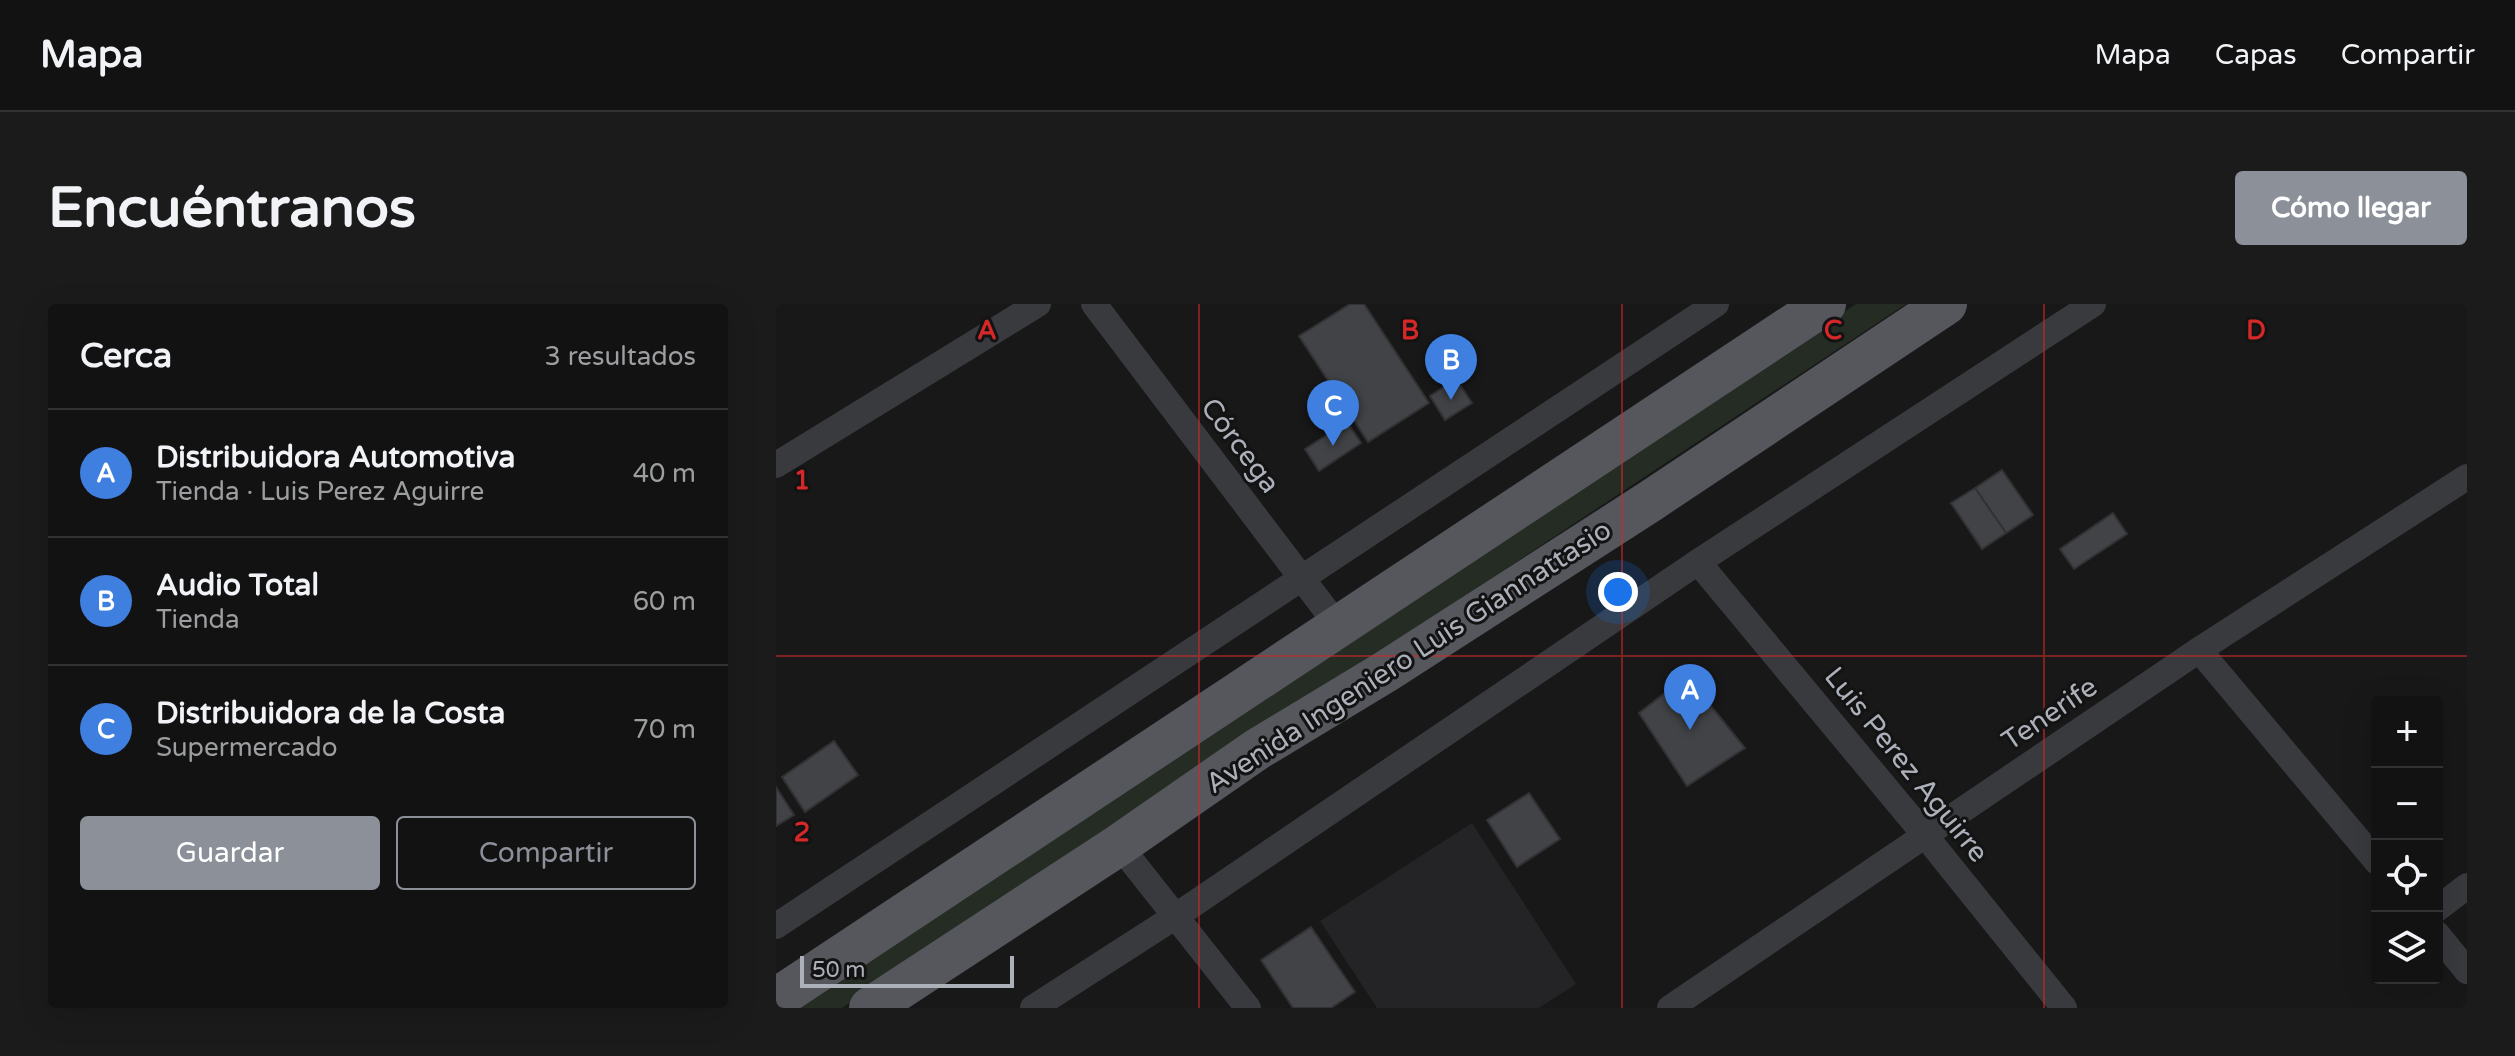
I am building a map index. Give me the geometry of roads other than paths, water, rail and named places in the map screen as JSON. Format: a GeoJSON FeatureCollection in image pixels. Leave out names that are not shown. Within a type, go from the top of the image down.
{"type":"FeatureCollection","features":[{"type":"Feature","properties":{"kind":"main road"},"geometry":{"type":"LineString","coordinates":[[776,999],[1825,304]]}},
{"type":"Feature","properties":{"kind":"main road","name":"Avenida Ingeniero Luis Giannattasio"},"geometry":{"type":"LineString","coordinates":[[870,1008],[1119,845],[1256,750],[1385,672],[1946,304]]}},
{"type":"Feature","properties":{"kind":"street"},"geometry":{"type":"LineString","coordinates":[[776,465],[1038,304]]}},
{"type":"Feature","properties":{"kind":"street","name":"Córcega"},"geometry":{"type":"LineString","coordinates":[[1094,304],[1338,626]]}},
{"type":"Feature","properties":{"kind":"street"},"geometry":{"type":"LineString","coordinates":[[776,926],[1716,304]]}},
{"type":"Feature","properties":{"kind":"street"},"geometry":{"type":"LineString","coordinates":[[1033,1008],[1176,916],[1698,562],[2093,304]]}},
{"type":"Feature","properties":{"kind":"street","name":"Tenerife"},"geometry":{"type":"LineString","coordinates":[[1670,1008],[2199,650],[2467,477]]}},
{"type":"Feature","properties":{"kind":"street","name":"Luis Perez Aguirre"},"geometry":{"type":"LineString","coordinates":[[1698,562],[2064,1008]]}},
{"type":"Feature","properties":{"kind":"street"},"geometry":{"type":"LineString","coordinates":[[2199,650],[2371,855]]}},
{"type":"Feature","properties":{"kind":"street"},"geometry":{"type":"LineString","coordinates":[[1119,845],[1248,1008]]}},
{"type":"Feature","properties":{"kind":"street"},"geometry":{"type":"LineString","coordinates":[[2443,904],[2467,886]]}},
{"type":"Feature","properties":{"kind":"street"},"geometry":{"type":"LineString","coordinates":[[2443,941],[2467,971]]}},
{"type":"Feature","properties":{"kind":"place","name":"Audio Total"},"geometry":{"type":"Point","coordinates":[1451,400]}},
{"type":"Feature","properties":{"kind":"place","name":"Distribuidora de la Costa"},"geometry":{"type":"Point","coordinates":[1333,446]}},
{"type":"Feature","properties":{"kind":"place","name":"Distribuidora Automotiva"},"geometry":{"type":"Point","coordinates":[1690,730]}}]}
